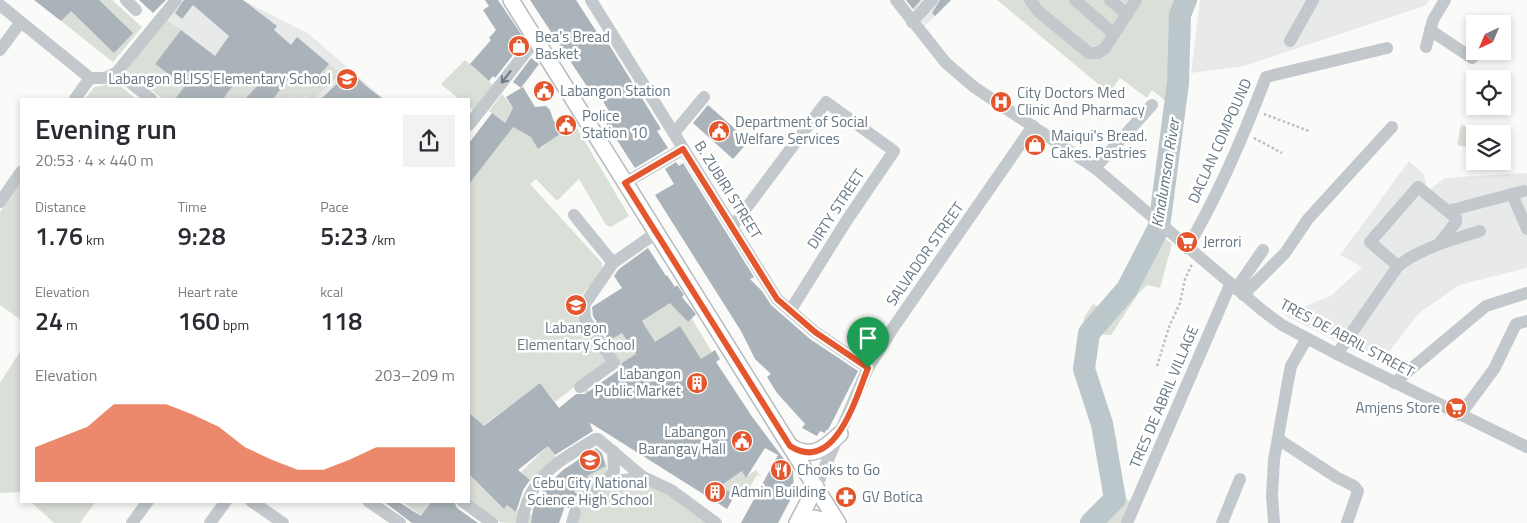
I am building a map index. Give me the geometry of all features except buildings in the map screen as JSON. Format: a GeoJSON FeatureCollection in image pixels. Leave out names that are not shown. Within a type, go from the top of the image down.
{"type":"FeatureCollection","features":[{"type":"Feature","properties":{"kind":"main road"},"geometry":{"type":"LineString","coordinates":[[511,0],[838,523]]}},
{"type":"Feature","properties":{"kind":"main road"},"geometry":{"type":"LineString","coordinates":[[790,446],[801,452],[813,453],[824,448],[840,434]]}},
{"type":"Feature","properties":{"kind":"main road"},"geometry":{"type":"LineString","coordinates":[[798,523],[816,487]]}},
{"type":"Feature","properties":{"kind":"main road"},"geometry":{"type":"LineString","coordinates":[[798,523],[814,518],[834,523]]}},
{"type":"Feature","properties":{"kind":"street"},"geometry":{"type":"LineString","coordinates":[[126,0],[136,10]]}},
{"type":"Feature","properties":{"kind":"street"},"geometry":{"type":"LineString","coordinates":[[0,5],[90,78],[105,78],[117,72],[176,0]]}},
{"type":"Feature","properties":{"kind":"street","name":"TRES DE ABRIL STREET"},"geometry":{"type":"LineString","coordinates":[[896,0],[946,63],[974,86],[1095,168],[1137,202],[1168,232],[1237,290],[1282,325],[1394,383],[1527,447]]}},
{"type":"Feature","properties":{"kind":"street"},"geometry":{"type":"LineString","coordinates":[[912,22],[932,0]]}},
{"type":"Feature","properties":{"kind":"street"},"geometry":{"type":"LineString","coordinates":[[1030,0],[1038,11],[1089,53],[1098,53],[1105,48],[1136,0]]}},
{"type":"Feature","properties":{"kind":"street"},"geometry":{"type":"LineString","coordinates":[[1075,0],[1114,34]]}},
{"type":"Feature","properties":{"kind":"street"},"geometry":{"type":"LineString","coordinates":[[1110,0],[1127,14]]}},
{"type":"Feature","properties":{"kind":"street"},"geometry":{"type":"LineString","coordinates":[[1290,41],[1313,0]]}},
{"type":"Feature","properties":{"kind":"street"},"geometry":{"type":"LineString","coordinates":[[1426,47],[1433,20],[1444,0]]}},
{"type":"Feature","properties":{"kind":"street","name":"B. ZUBIRI STREET"},"geometry":{"type":"LineString","coordinates":[[596,2],[767,286],[790,311],[815,332],[868,368]]}},
{"type":"Feature","properties":{"kind":"street"},"geometry":{"type":"LineString","coordinates":[[0,50],[20,23]]}},
{"type":"Feature","properties":{"kind":"street"},"geometry":{"type":"LineString","coordinates":[[1430,30],[1466,54]]}},
{"type":"Feature","properties":{"kind":"street"},"geometry":{"type":"LineString","coordinates":[[470,124],[536,39]]}},
{"type":"Feature","properties":{"kind":"street","name":"DACLAN COMPOUND"},"geometry":{"type":"LineString","coordinates":[[1191,251],[1201,224],[1244,133],[1266,77],[1387,48]]}},
{"type":"Feature","properties":{"kind":"street"},"geometry":{"type":"LineString","coordinates":[[117,72],[149,98]]}},
{"type":"Feature","properties":{"kind":"street"},"geometry":{"type":"LineString","coordinates":[[76,98],[90,78]]}},
{"type":"Feature","properties":{"kind":"street"},"geometry":{"type":"LineString","coordinates":[[674,133],[704,97]]}},
{"type":"Feature","properties":{"kind":"street","name":"DIRTY STREET"},"geometry":{"type":"LineString","coordinates":[[732,228],[826,102],[894,151],[846,220],[790,311]]}},
{"type":"Feature","properties":{"kind":"street"},"geometry":{"type":"LineString","coordinates":[[1095,168],[1152,105]]}},
{"type":"Feature","properties":{"kind":"street","name":"SALVADOR STREET"},"geometry":{"type":"LineString","coordinates":[[816,487],[868,368],[893,328],[1034,126]]}},
{"type":"Feature","properties":{"kind":"street"},"geometry":{"type":"LineString","coordinates":[[1237,290],[1284,253],[1308,219],[1392,127]]}},
{"type":"Feature","properties":{"kind":"street"},"geometry":{"type":"LineString","coordinates":[[625,183],[683,149]]}},
{"type":"Feature","properties":{"kind":"street"},"geometry":{"type":"LineString","coordinates":[[0,202],[20,173]]}},
{"type":"Feature","properties":{"kind":"street"},"geometry":{"type":"LineString","coordinates":[[1398,266],[1370,242],[1418,186],[1456,218],[1456,222],[1439,244]]}},
{"type":"Feature","properties":{"kind":"street"},"geometry":{"type":"LineString","coordinates":[[1448,211],[1524,191]]}},
{"type":"Feature","properties":{"kind":"street"},"geometry":{"type":"LineString","coordinates":[[1512,194],[1527,229]]}},
{"type":"Feature","properties":{"kind":"street"},"geometry":{"type":"LineString","coordinates":[[574,214],[614,263]]}},
{"type":"Feature","properties":{"kind":"street"},"geometry":{"type":"LineString","coordinates":[[1337,354],[1398,266],[1406,259],[1439,244],[1480,230]]}},
{"type":"Feature","properties":{"kind":"street"},"geometry":{"type":"LineString","coordinates":[[580,387],[614,363],[586,319],[583,311],[588,299],[614,263],[656,233]]}},
{"type":"Feature","properties":{"kind":"street"},"geometry":{"type":"LineString","coordinates":[[1237,290],[1264,250]]}},
{"type":"Feature","properties":{"kind":"street","name":"TRES DE ABRIL VILLAGE"},"geometry":{"type":"LineString","coordinates":[[1127,523],[1237,290]]}},
{"type":"Feature","properties":{"kind":"street"},"geometry":{"type":"LineString","coordinates":[[1394,383],[1486,306],[1527,293]]}},
{"type":"Feature","properties":{"kind":"street"},"geometry":{"type":"LineString","coordinates":[[1460,415],[1494,369],[1516,324],[1527,321]]}},
{"type":"Feature","properties":{"kind":"street"},"geometry":{"type":"LineString","coordinates":[[1274,523],[1272,496],[1278,439],[1291,366],[1307,338]]}},
{"type":"Feature","properties":{"kind":"street"},"geometry":{"type":"LineString","coordinates":[[522,523],[533,488],[540,478],[564,459],[598,439],[643,477],[671,490],[716,523]]}},
{"type":"Feature","properties":{"kind":"street"},"geometry":{"type":"LineString","coordinates":[[1278,439],[1336,477],[1354,486],[1358,491],[1347,523]]}},
{"type":"Feature","properties":{"kind":"street"},"geometry":{"type":"LineString","coordinates":[[584,499],[605,483],[614,471],[613,452]]}},
{"type":"Feature","properties":{"kind":"street"},"geometry":{"type":"LineString","coordinates":[[605,483],[643,477]]}},
{"type":"Feature","properties":{"kind":"street"},"geometry":{"type":"LineString","coordinates":[[1222,523],[1240,479]]}},
{"type":"Feature","properties":{"kind":"street"},"geometry":{"type":"LineString","coordinates":[[132,523],[147,503]]}},
{"type":"Feature","properties":{"kind":"street"},"geometry":{"type":"LineString","coordinates":[[210,523],[225,503]]}},
{"type":"Feature","properties":{"kind":"street"},"geometry":{"type":"LineString","coordinates":[[254,503],[283,523]]}},
{"type":"Feature","properties":{"kind":"street"},"geometry":{"type":"LineString","coordinates":[[371,503],[400,523]]}},
{"type":"Feature","properties":{"kind":"street"},"geometry":{"type":"LineString","coordinates":[[465,503],[492,523]]}},
{"type":"Feature","properties":{"kind":"path"},"geometry":{"type":"LineString","coordinates":[[1253,110],[1309,131]]}},
{"type":"Feature","properties":{"kind":"path"},"geometry":{"type":"LineString","coordinates":[[1244,133],[1282,154]]}},
{"type":"Feature","properties":{"kind":"path"},"geometry":{"type":"LineString","coordinates":[[1157,366],[1169,327],[1180,303],[1191,251]]}},
{"type":"Feature","properties":{"kind":"shaded area"},"geometry":{"type":"Polygon","coordinates":[[[80,0],[112,0],[142,27],[113,62],[61,21],[80,0]]]}},
{"type":"Feature","properties":{"kind":"shaded area"},"geometry":{"type":"Polygon","coordinates":[[[183,0],[243,0],[309,34],[383,98],[162,98],[126,70],[183,0]]]}},
{"type":"Feature","properties":{"kind":"shaded area"},"geometry":{"type":"Polygon","coordinates":[[[912,0],[951,0],[925,26],[909,4],[912,0]]]}},
{"type":"Feature","properties":{"kind":"shaded area"},"geometry":{"type":"Polygon","coordinates":[[[997,0],[1175,0],[1168,103],[1152,90],[1147,98],[1120,78],[1109,93],[997,0]]]}},
{"type":"Feature","properties":{"kind":"shaded area"},"geometry":{"type":"Polygon","coordinates":[[[1200,0],[1429,0],[1427,5],[1244,66],[1191,73],[1200,0]]]}},
{"type":"Feature","properties":{"kind":"shaded area"},"geometry":{"type":"Polygon","coordinates":[[[167,20],[181,30],[155,64],[185,87],[176,98],[162,98],[126,70],[167,20]]]}},
{"type":"Feature","properties":{"kind":"shaded area"},"geometry":{"type":"Polygon","coordinates":[[[465,60],[494,86],[474,111],[470,107],[470,98],[458,98],[441,84],[465,60]]]}},
{"type":"Feature","properties":{"kind":"shaded area"},"geometry":{"type":"Polygon","coordinates":[[[286,64],[310,85],[329,64],[341,73],[315,98],[307,98],[305,96],[303,98],[293,98],[291,96],[289,98],[274,98],[285,83],[286,64]]]}},
{"type":"Feature","properties":{"kind":"shaded area"},"geometry":{"type":"Polygon","coordinates":[[[241,75],[272,98],[260,98],[252,91],[246,98],[224,98],[241,75]]]}},
{"type":"Feature","properties":{"kind":"shaded area"},"geometry":{"type":"Polygon","coordinates":[[[117,83],[135,98],[86,98],[94,87],[117,83]]]}},
{"type":"Feature","properties":{"kind":"shaded area","name":"Labangon Elementary School"},"geometry":{"type":"Polygon","coordinates":[[[502,94],[513,108],[505,122],[531,137],[541,148],[574,123],[629,216],[611,227],[606,225],[579,179],[557,201],[536,179],[530,184],[602,263],[602,270],[599,276],[579,300],[576,307],[577,314],[581,323],[599,348],[622,333],[634,351],[653,339],[642,321],[664,307],[646,278],[661,268],[712,352],[637,401],[701,452],[712,453],[717,460],[711,464],[716,470],[721,467],[730,479],[742,471],[746,477],[756,470],[761,477],[757,475],[748,490],[744,488],[738,497],[702,475],[708,465],[669,439],[661,421],[654,432],[614,407],[612,402],[695,350],[680,326],[586,387],[601,410],[595,414],[592,424],[552,452],[559,461],[532,482],[521,472],[548,446],[597,409],[578,384],[555,402],[540,383],[483,426],[470,414],[470,183],[511,129],[489,111],[502,94]]]}},
{"type":"Feature","properties":{"kind":"shaded area"},"geometry":{"type":"Polygon","coordinates":[[[1461,125],[1466,126],[1466,147],[1457,145],[1461,125]]]}},
{"type":"Feature","properties":{"kind":"shaded area"},"geometry":{"type":"Polygon","coordinates":[[[1409,161],[1423,173],[1428,191],[1445,178],[1527,173],[1527,268],[1459,285],[1418,314],[1380,364],[1285,315],[1332,295],[1362,267],[1340,255],[1409,161]]]}},
{"type":"Feature","properties":{"kind":"shaded area"},"geometry":{"type":"Polygon","coordinates":[[[20,184],[20,319],[0,305],[0,212],[20,184]]]}},
{"type":"Feature","properties":{"kind":"shaded area"},"geometry":{"type":"Polygon","coordinates":[[[1155,230],[1172,244],[1160,288],[1147,285],[1138,294],[1111,335],[1095,334],[1090,365],[1100,399],[1116,437],[1122,497],[1132,502],[1124,523],[1087,523],[1106,501],[1109,484],[1094,412],[1076,363],[1084,318],[1093,304],[1101,308],[1127,282],[1155,230]]]}},
{"type":"Feature","properties":{"kind":"shaded area"},"geometry":{"type":"Polygon","coordinates":[[[20,352],[20,492],[0,493],[0,383],[20,352]]]}},
{"type":"Feature","properties":{"kind":"shaded area"},"geometry":{"type":"Polygon","coordinates":[[[607,465],[607,474],[581,497],[575,491],[588,478],[587,476],[607,465]]]}},
{"type":"Feature","properties":{"kind":"shaded area"},"geometry":{"type":"Polygon","coordinates":[[[470,475],[504,508],[507,505],[516,512],[521,506],[533,516],[531,523],[507,523],[490,520],[475,514],[457,503],[470,503],[470,475]]]}},
{"type":"Feature","properties":{"kind":"shaded area"},"geometry":{"type":"Polygon","coordinates":[[[643,477],[716,523],[571,523],[582,501],[590,495],[609,486],[643,477]]]}},
{"type":"Feature","properties":{"kind":"shaded area"},"geometry":{"type":"Polygon","coordinates":[[[32,503],[95,503],[80,523],[54,523],[32,503]]]}},
{"type":"Feature","properties":{"kind":"shaded area"},"geometry":{"type":"Polygon","coordinates":[[[405,503],[430,503],[426,509],[430,523],[405,503]]]}},
{"type":"Feature","properties":{"kind":"waterway","name":"Kinalumsan River"},"geometry":{"type":"LineString","coordinates":[[1091,523],[1115,499],[1102,424],[1084,369],[1089,333],[1127,289],[1159,227],[1178,83],[1180,15],[1186,0]]}},
{"type":"Feature","properties":{"kind":"place","name":"Bea's Bread Basket"},"geometry":{"type":"Point","coordinates":[519,46]}},
{"type":"Feature","properties":{"kind":"place","name":"Labangon BLISS Elementary School"},"geometry":{"type":"Point","coordinates":[347,79]}},
{"type":"Feature","properties":{"kind":"place","name":"Labangon Station"},"geometry":{"type":"Point","coordinates":[544,91]}},
{"type":"Feature","properties":{"kind":"place","name":"City Doctors Med Clinic And Pharmacy"},"geometry":{"type":"Point","coordinates":[1001,102]}},
{"type":"Feature","properties":{"kind":"place","name":"Police Station 10"},"geometry":{"type":"Point","coordinates":[566,125]}},
{"type":"Feature","properties":{"kind":"place","name":"Department of Social Welfare Services"},"geometry":{"type":"Point","coordinates":[719,131]}},
{"type":"Feature","properties":{"kind":"place","name":"Maiqui's Bread. Cakes. Pastries"},"geometry":{"type":"Point","coordinates":[1035,145]}},
{"type":"Feature","properties":{"kind":"place","name":"Jerrori"},"geometry":{"type":"Point","coordinates":[1187,242]}},
{"type":"Feature","properties":{"kind":"place","name":"Labangon Elementary School"},"geometry":{"type":"Point","coordinates":[576,305]}},
{"type":"Feature","properties":{"kind":"place","name":"Labangon Public Market"},"geometry":{"type":"Point","coordinates":[697,383]}},
{"type":"Feature","properties":{"kind":"place","name":"Amjens Store"},"geometry":{"type":"Point","coordinates":[1456,408]}},
{"type":"Feature","properties":{"kind":"place","name":"Labangon Barangay Hall"},"geometry":{"type":"Point","coordinates":[742,441]}},
{"type":"Feature","properties":{"kind":"place","name":"Cebu City National Science High School"},"geometry":{"type":"Point","coordinates":[590,460]}},
{"type":"Feature","properties":{"kind":"place","name":"Chooks to Go"},"geometry":{"type":"Point","coordinates":[781,470]}},
{"type":"Feature","properties":{"kind":"place","name":"Admin Building"},"geometry":{"type":"Point","coordinates":[715,492]}},
{"type":"Feature","properties":{"kind":"place","name":"GV Botica"},"geometry":{"type":"Point","coordinates":[846,497]}},
{"type":"Feature","properties":{"kind":"route"},"geometry":{"type":"LineString","coordinates":[[683,149],[767,286],[777,299],[815,332],[868,368],[840,434],[820,451],[813,453],[801,452],[790,446],[625,183],[683,149]]}}]}
